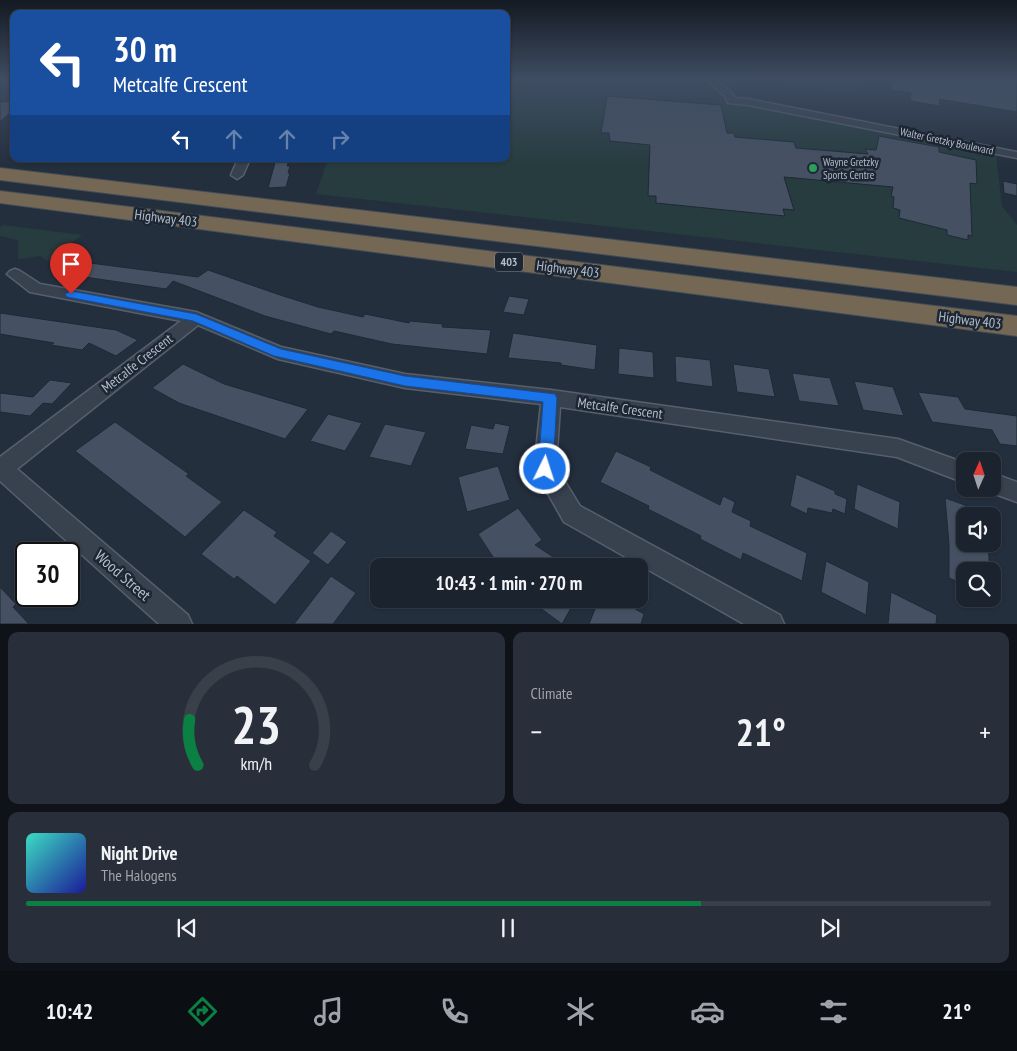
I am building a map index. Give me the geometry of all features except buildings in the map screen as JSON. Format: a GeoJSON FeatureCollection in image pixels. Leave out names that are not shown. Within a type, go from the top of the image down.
{"type":"FeatureCollection","features":[{"type":"Feature","properties":{"kind":"highway"},"geometry":{"type":"LineString","coordinates":[[0,169],[86,185]]}},
{"type":"Feature","properties":{"kind":"highway","name":"Highway 403"},"geometry":{"type":"LineString","coordinates":[[0,174],[1017,296]]}},
{"type":"Feature","properties":{"kind":"highway","name":"Highway 403"},"geometry":{"type":"LineString","coordinates":[[5,198],[1017,326]]}},
{"type":"Feature","properties":{"kind":"street","name":"Walter Gretzky Boulevard"},"geometry":{"type":"LineString","coordinates":[[777,108],[1017,155]]}},
{"type":"Feature","properties":{"kind":"street"},"geometry":{"type":"LineString","coordinates":[[237,176],[243,162]]}},
{"type":"Feature","properties":{"kind":"street"},"geometry":{"type":"LineString","coordinates":[[15,274],[35,288],[196,318]]}},
{"type":"Feature","properties":{"kind":"street","name":"Metcalfe Crescent"},"geometry":{"type":"LineString","coordinates":[[1,468],[196,318],[278,353],[405,381],[550,398],[898,448],[956,470]]}},
{"type":"Feature","properties":{"kind":"street"},"geometry":{"type":"LineString","coordinates":[[550,398],[545,469],[572,514],[771,624]]}},
{"type":"Feature","properties":{"kind":"street","name":"Wood Street"},"geometry":{"type":"LineString","coordinates":[[1,468],[179,624]]}},
{"type":"Feature","properties":{"kind":"street"},"geometry":{"type":"LineString","coordinates":[[1001,486],[1017,492]]}},
{"type":"Feature","properties":{"kind":"green space"},"geometry":{"type":"Polygon","coordinates":[[[510,108],[774,108],[996,154],[1002,206],[1017,225],[1017,272],[316,194],[327,162],[510,162],[510,108]]]}},
{"type":"Feature","properties":{"kind":"green space"},"geometry":{"type":"Polygon","coordinates":[[[3,225],[82,235],[47,261],[41,256],[18,259],[18,240],[0,236],[0,227],[3,225]]]}},
{"type":"Feature","properties":{"kind":"place","name":"Wayne Gretzky Sports Centre"},"geometry":{"type":"Point","coordinates":[813,168]}},
{"type":"Feature","properties":{"kind":"route"},"geometry":{"type":"LineString","coordinates":[[71,294],[196,318],[278,353],[405,381],[550,398],[545,469]]}}]}
